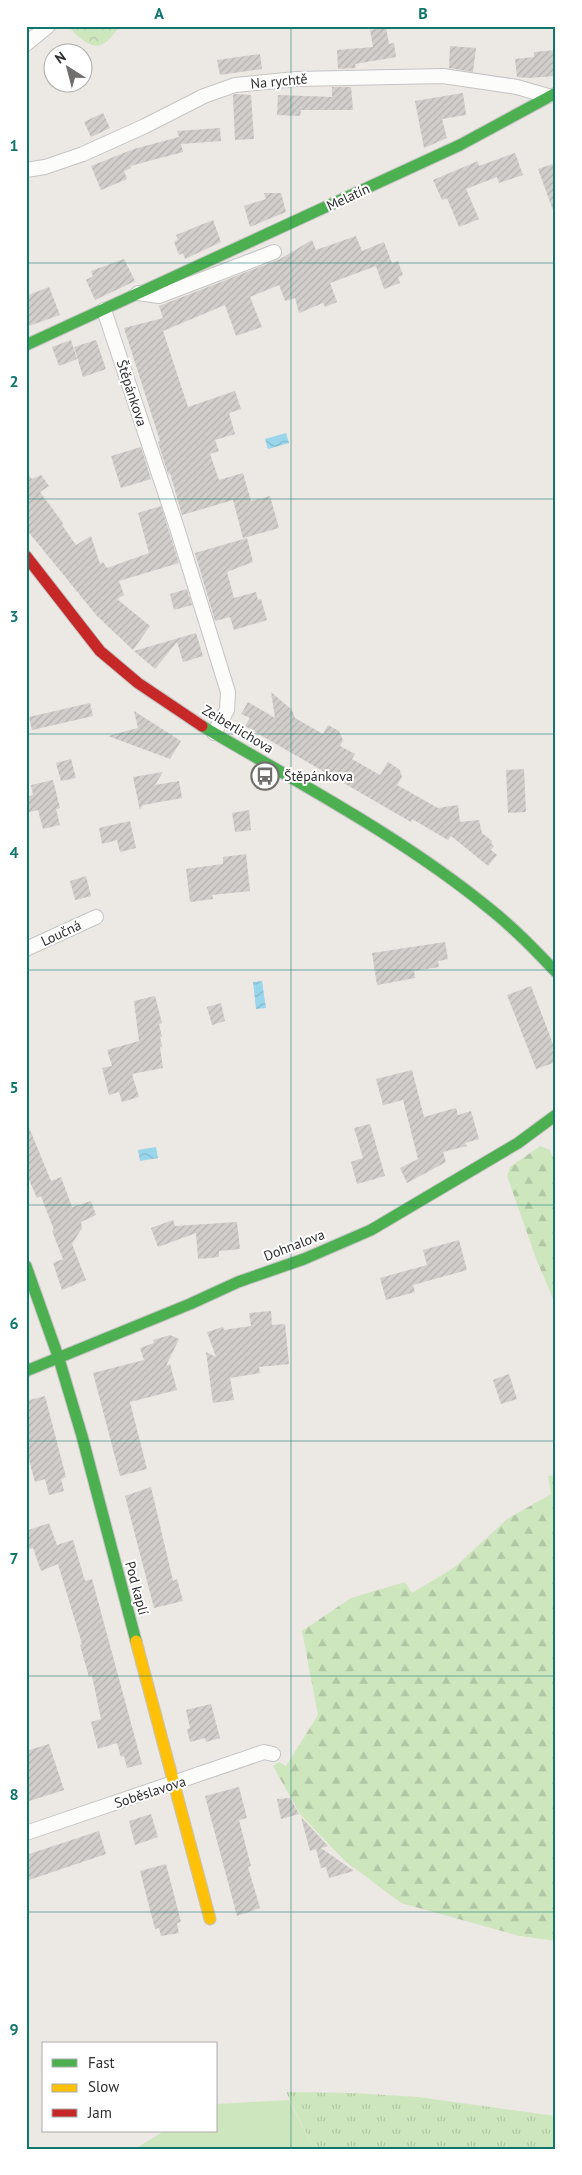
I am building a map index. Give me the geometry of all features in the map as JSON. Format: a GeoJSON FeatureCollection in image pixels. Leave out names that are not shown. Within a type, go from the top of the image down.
{"type":"FeatureCollection","features":[{"type":"Feature","properties":{"kind":"street"},"geometry":{"type":"LineString","coordinates":[[26,44],[48,26]]}},
{"type":"Feature","properties":{"kind":"street","name":"Na rychtě"},"geometry":{"type":"LineString","coordinates":[[26,170],[46,167],[83,154],[204,96],[236,85],[296,79],[442,76],[552,94]]}},
{"type":"Feature","properties":{"kind":"street","name":"Melatín"},"geometry":{"type":"LineString","coordinates":[[26,345],[460,145],[552,94]]}},
{"type":"Feature","properties":{"kind":"street"},"geometry":{"type":"LineString","coordinates":[[136,293],[159,296],[274,252]]}},
{"type":"Feature","properties":{"kind":"street","name":"Štěpánkova"},"geometry":{"type":"LineString","coordinates":[[104,310],[177,528],[228,692],[227,710],[214,733]]}},
{"type":"Feature","properties":{"kind":"street","name":"Zeiberlichova"},"geometry":{"type":"LineString","coordinates":[[26,556],[99,651],[150,692],[214,733],[392,838],[430,863],[507,923],[556,972]]}},
{"type":"Feature","properties":{"kind":"street","name":"Loučná"},"geometry":{"type":"LineString","coordinates":[[26,949],[96,917]]}},
{"type":"Feature","properties":{"kind":"street","name":"Dohnalova"},"geometry":{"type":"LineString","coordinates":[[26,1371],[59,1359],[238,1282],[304,1259],[371,1230],[518,1143],[556,1115]]}},
{"type":"Feature","properties":{"kind":"street","name":"Pod kaplí"},"geometry":{"type":"LineString","coordinates":[[26,1266],[59,1359],[82,1436],[210,1919]]}},
{"type":"Feature","properties":{"kind":"street","name":"Soběslavova"},"geometry":{"type":"LineString","coordinates":[[26,1833],[264,1752],[273,1754]]}},
{"type":"Feature","properties":{"kind":"green space"},"geometry":{"type":"Polygon","coordinates":[[[68,26],[116,26],[118,29],[107,41],[98,46],[92,45],[92,42],[84,41],[68,26]]]}},
{"type":"Feature","properties":{"kind":"green space"},"geometry":{"type":"Polygon","coordinates":[[[540,1146],[550,1150],[556,1164],[556,1306],[537,1261],[507,1176],[510,1167],[540,1146]]]}},
{"type":"Feature","properties":{"kind":"green space"},"geometry":{"type":"Polygon","coordinates":[[[556,1475],[556,1941],[520,1936],[401,1903],[345,1861],[300,1814],[273,1766],[279,1762],[286,1766],[318,1715],[302,1631],[351,1598],[405,1582],[412,1593],[455,1567],[507,1519],[551,1494],[548,1476],[556,1475]]]}},
{"type":"Feature","properties":{"kind":"green space"},"geometry":{"type":"Polygon","coordinates":[[[286,2092],[418,2097],[556,2116],[556,2149],[314,2149],[286,2092]]]}},
{"type":"Feature","properties":{"kind":"green space"},"geometry":{"type":"Polygon","coordinates":[[[289,2100],[314,2149],[135,2149],[162,2132],[218,2132],[218,2104],[289,2100]]]}},
{"type":"Feature","properties":{"kind":"water"},"geometry":{"type":"Polygon","coordinates":[[[286,433],[289,443],[268,449],[265,439],[286,433]]]}},
{"type":"Feature","properties":{"kind":"water"},"geometry":{"type":"Polygon","coordinates":[[[262,981],[266,1008],[256,1009],[253,982],[262,981]]]}},
{"type":"Feature","properties":{"kind":"water"},"geometry":{"type":"Polygon","coordinates":[[[156,1147],[158,1158],[140,1161],[138,1150],[156,1147]]]}},
{"type":"Feature","properties":{"kind":"building"},"geometry":{"type":"Polygon","coordinates":[[[386,28],[389,44],[394,43],[396,57],[355,64],[356,68],[338,69],[337,50],[373,47],[370,30],[386,28]]]}},
{"type":"Feature","properties":{"kind":"building"},"geometry":{"type":"Polygon","coordinates":[[[450,46],[476,48],[473,72],[449,68],[450,46]]]}},
{"type":"Feature","properties":{"kind":"building"},"geometry":{"type":"Polygon","coordinates":[[[556,50],[556,76],[517,77],[515,59],[534,57],[534,52],[556,50]]]}},
{"type":"Feature","properties":{"kind":"building"},"geometry":{"type":"Polygon","coordinates":[[[260,54],[262,69],[220,75],[217,60],[260,54]]]}},
{"type":"Feature","properties":{"kind":"building"},"geometry":{"type":"Polygon","coordinates":[[[332,87],[351,87],[353,110],[301,110],[300,116],[277,115],[278,95],[332,97],[332,87]]]}},
{"type":"Feature","properties":{"kind":"building"},"geometry":{"type":"Polygon","coordinates":[[[463,93],[466,115],[442,119],[447,138],[424,148],[415,101],[463,93]]]}},
{"type":"Feature","properties":{"kind":"building"},"geometry":{"type":"Polygon","coordinates":[[[233,95],[251,95],[254,139],[235,140],[233,95]]]}},
{"type":"Feature","properties":{"kind":"building"},"geometry":{"type":"Polygon","coordinates":[[[103,113],[110,128],[91,137],[84,122],[103,113]]]}},
{"type":"Feature","properties":{"kind":"building"},"geometry":{"type":"Polygon","coordinates":[[[220,128],[221,141],[181,144],[183,152],[130,166],[131,168],[124,171],[127,179],[101,190],[91,166],[134,149],[179,137],[177,131],[220,128]]]}},
{"type":"Feature","properties":{"kind":"building"},"geometry":{"type":"Polygon","coordinates":[[[515,153],[523,175],[499,183],[497,177],[466,189],[479,219],[459,227],[447,198],[442,200],[433,180],[478,161],[479,166],[515,153]]]}},
{"type":"Feature","properties":{"kind":"building"},"geometry":{"type":"Polygon","coordinates":[[[556,163],[556,212],[554,213],[538,169],[556,163]]]}},
{"type":"Feature","properties":{"kind":"building"},"geometry":{"type":"Polygon","coordinates":[[[264,193],[281,193],[286,212],[250,227],[244,206],[266,199],[264,193]]]}},
{"type":"Feature","properties":{"kind":"building"},"geometry":{"type":"Polygon","coordinates":[[[213,220],[221,242],[185,259],[183,253],[179,255],[174,242],[178,240],[176,235],[213,220]]]}},
{"type":"Feature","properties":{"kind":"building"},"geometry":{"type":"Polygon","coordinates":[[[356,236],[362,251],[384,242],[392,263],[398,261],[403,275],[398,277],[400,283],[384,289],[376,266],[330,283],[337,302],[325,307],[323,303],[299,313],[295,298],[285,301],[279,285],[250,297],[262,327],[236,336],[225,305],[163,331],[188,407],[235,391],[241,409],[229,413],[235,434],[215,440],[219,451],[210,454],[219,480],[243,473],[251,501],[270,496],[279,528],[243,538],[233,500],[182,515],[124,328],[163,318],[159,306],[280,259],[312,240],[316,250],[356,236]]]}},
{"type":"Feature","properties":{"kind":"building"},"geometry":{"type":"Polygon","coordinates":[[[124,259],[135,281],[95,300],[86,280],[93,276],[91,271],[124,259]]]}},
{"type":"Feature","properties":{"kind":"building"},"geometry":{"type":"Polygon","coordinates":[[[49,287],[60,315],[26,327],[26,296],[49,287]]]}},
{"type":"Feature","properties":{"kind":"building"},"geometry":{"type":"Polygon","coordinates":[[[71,340],[77,359],[59,366],[52,347],[71,340]]]}},
{"type":"Feature","properties":{"kind":"building"},"geometry":{"type":"Polygon","coordinates":[[[96,340],[106,369],[83,377],[74,347],[96,340]]]}},
{"type":"Feature","properties":{"kind":"building"},"geometry":{"type":"Polygon","coordinates":[[[141,447],[151,479],[121,488],[111,456],[141,447]]]}},
{"type":"Feature","properties":{"kind":"building"},"geometry":{"type":"Polygon","coordinates":[[[26,472],[32,479],[41,475],[49,486],[40,492],[63,523],[62,525],[76,545],[91,536],[100,564],[103,562],[107,568],[149,553],[138,513],[161,506],[179,563],[119,581],[124,595],[117,599],[150,626],[133,650],[97,616],[26,529],[26,472]]]}},
{"type":"Feature","properties":{"kind":"building"},"geometry":{"type":"Polygon","coordinates":[[[247,538],[253,562],[227,572],[234,598],[256,592],[258,600],[261,599],[267,620],[234,630],[230,617],[215,621],[195,553],[247,538]]]}},
{"type":"Feature","properties":{"kind":"building"},"geometry":{"type":"Polygon","coordinates":[[[187,589],[192,605],[174,610],[170,594],[187,589]]]}},
{"type":"Feature","properties":{"kind":"building"},"geometry":{"type":"Polygon","coordinates":[[[196,633],[203,656],[183,662],[177,642],[155,669],[134,651],[196,633]]]}},
{"type":"Feature","properties":{"kind":"building"},"geometry":{"type":"Polygon","coordinates":[[[271,692],[292,710],[295,718],[323,734],[328,725],[339,731],[343,740],[340,746],[355,754],[352,759],[380,775],[388,762],[400,770],[402,777],[397,785],[438,808],[458,805],[460,822],[479,820],[482,833],[492,841],[491,843],[494,846],[491,850],[497,855],[488,866],[451,836],[448,840],[412,819],[411,822],[245,726],[250,718],[241,714],[248,702],[275,718],[271,692]]]}},
{"type":"Feature","properties":{"kind":"building"},"geometry":{"type":"Polygon","coordinates":[[[90,703],[93,716],[32,730],[29,717],[90,703]]]}},
{"type":"Feature","properties":{"kind":"building"},"geometry":{"type":"Polygon","coordinates":[[[134,711],[181,741],[170,759],[108,736],[138,728],[134,711]]]}},
{"type":"Feature","properties":{"kind":"building"},"geometry":{"type":"Polygon","coordinates":[[[71,759],[76,778],[61,781],[56,763],[71,759]]]}},
{"type":"Feature","properties":{"kind":"building"},"geometry":{"type":"Polygon","coordinates":[[[524,769],[526,812],[508,813],[506,770],[524,769]]]}},
{"type":"Feature","properties":{"kind":"building"},"geometry":{"type":"Polygon","coordinates":[[[163,772],[155,785],[179,781],[182,798],[143,805],[140,810],[133,777],[163,772]]]}},
{"type":"Feature","properties":{"kind":"building"},"geometry":{"type":"Polygon","coordinates":[[[53,780],[60,808],[56,809],[60,825],[43,829],[38,810],[26,813],[26,797],[33,795],[31,785],[53,780]]]}},
{"type":"Feature","properties":{"kind":"building"},"geometry":{"type":"Polygon","coordinates":[[[249,810],[251,830],[235,832],[232,813],[249,810]]]}},
{"type":"Feature","properties":{"kind":"building"},"geometry":{"type":"Polygon","coordinates":[[[130,821],[136,848],[120,852],[117,840],[102,844],[99,828],[130,821]]]}},
{"type":"Feature","properties":{"kind":"building"},"geometry":{"type":"Polygon","coordinates":[[[246,854],[250,891],[212,895],[213,899],[190,902],[186,869],[223,864],[223,857],[246,854]]]}},
{"type":"Feature","properties":{"kind":"building"},"geometry":{"type":"Polygon","coordinates":[[[86,876],[91,896],[75,900],[70,881],[86,876]]]}},
{"type":"Feature","properties":{"kind":"building"},"geometry":{"type":"Polygon","coordinates":[[[445,942],[448,959],[438,961],[439,967],[414,971],[415,978],[377,985],[372,953],[445,942]]]}},
{"type":"Feature","properties":{"kind":"building"},"geometry":{"type":"Polygon","coordinates":[[[531,986],[556,1052],[556,1062],[536,1069],[507,995],[531,986]]]}},
{"type":"Feature","properties":{"kind":"building"},"geometry":{"type":"Polygon","coordinates":[[[155,996],[162,1023],[159,1024],[162,1037],[160,1037],[162,1046],[160,1047],[163,1068],[132,1074],[139,1097],[122,1102],[119,1092],[109,1095],[102,1068],[112,1066],[107,1050],[139,1041],[134,1001],[155,996]]]}},
{"type":"Feature","properties":{"kind":"building"},"geometry":{"type":"Polygon","coordinates":[[[221,1003],[225,1021],[212,1025],[207,1007],[221,1003]]]}},
{"type":"Feature","properties":{"kind":"building"},"geometry":{"type":"Polygon","coordinates":[[[412,1070],[424,1117],[456,1108],[458,1115],[471,1111],[479,1139],[465,1143],[467,1146],[443,1152],[446,1162],[407,1183],[400,1168],[418,1159],[403,1100],[383,1105],[376,1079],[412,1070]]]}},
{"type":"Feature","properties":{"kind":"building"},"geometry":{"type":"Polygon","coordinates":[[[26,1120],[51,1181],[61,1177],[72,1207],[91,1201],[96,1215],[81,1222],[82,1228],[72,1244],[86,1280],[62,1290],[53,1263],[63,1259],[41,1196],[37,1198],[26,1173],[26,1120]]]}},
{"type":"Feature","properties":{"kind":"building"},"geometry":{"type":"Polygon","coordinates":[[[370,1124],[385,1176],[357,1184],[351,1162],[363,1158],[354,1128],[370,1124]]]}},
{"type":"Feature","properties":{"kind":"building"},"geometry":{"type":"Polygon","coordinates":[[[173,1220],[175,1226],[237,1222],[240,1249],[219,1251],[219,1257],[198,1259],[196,1233],[158,1247],[151,1228],[173,1220]]]}},
{"type":"Feature","properties":{"kind":"building"},"geometry":{"type":"Polygon","coordinates":[[[459,1240],[467,1270],[413,1285],[415,1292],[386,1300],[380,1278],[427,1265],[423,1250],[459,1240]]]}},
{"type":"Feature","properties":{"kind":"building"},"geometry":{"type":"Polygon","coordinates":[[[271,1311],[272,1325],[285,1324],[289,1364],[259,1367],[260,1373],[230,1378],[234,1400],[213,1403],[206,1352],[216,1357],[207,1332],[223,1327],[224,1330],[251,1326],[249,1313],[271,1311]]]}},
{"type":"Feature","properties":{"kind":"building"},"geometry":{"type":"Polygon","coordinates":[[[170,1335],[179,1339],[166,1366],[170,1364],[177,1390],[130,1402],[147,1469],[120,1476],[93,1373],[144,1360],[140,1348],[154,1343],[153,1340],[170,1335]]]}},
{"type":"Feature","properties":{"kind":"building"},"geometry":{"type":"Polygon","coordinates":[[[509,1374],[517,1399],[501,1404],[493,1380],[509,1374]]]}},
{"type":"Feature","properties":{"kind":"building"},"geometry":{"type":"Polygon","coordinates":[[[45,1396],[66,1477],[61,1479],[64,1491],[49,1495],[45,1479],[35,1482],[26,1449],[26,1401],[45,1396]]]}},
{"type":"Feature","properties":{"kind":"building"},"geometry":{"type":"Polygon","coordinates":[[[151,1487],[173,1581],[177,1579],[183,1601],[154,1608],[125,1496],[151,1487]]]}},
{"type":"Feature","properties":{"kind":"building"},"geometry":{"type":"Polygon","coordinates":[[[49,1523],[57,1545],[73,1540],[85,1581],[92,1579],[142,1764],[127,1768],[124,1756],[121,1757],[117,1743],[98,1749],[91,1722],[101,1719],[92,1676],[89,1677],[80,1645],[82,1644],[58,1564],[41,1571],[33,1548],[26,1550],[26,1531],[49,1523]]]}},
{"type":"Feature","properties":{"kind":"building"},"geometry":{"type":"Polygon","coordinates":[[[211,1704],[220,1738],[206,1742],[205,1738],[190,1742],[187,1729],[190,1728],[186,1710],[211,1704]]]}},
{"type":"Feature","properties":{"kind":"building"},"geometry":{"type":"Polygon","coordinates":[[[49,1744],[64,1790],[26,1802],[26,1751],[49,1744]]]}},
{"type":"Feature","properties":{"kind":"building"},"geometry":{"type":"Polygon","coordinates":[[[239,1787],[247,1818],[239,1820],[251,1866],[248,1867],[260,1908],[237,1916],[205,1796],[239,1787]]]}},
{"type":"Feature","properties":{"kind":"building"},"geometry":{"type":"Polygon","coordinates":[[[290,1798],[299,1814],[281,1819],[277,1799],[290,1798]]]}},
{"type":"Feature","properties":{"kind":"building"},"geometry":{"type":"Polygon","coordinates":[[[151,1814],[158,1837],[135,1845],[129,1821],[151,1814]]]}},
{"type":"Feature","properties":{"kind":"building"},"geometry":{"type":"Polygon","coordinates":[[[301,1817],[328,1846],[321,1848],[354,1871],[329,1878],[326,1867],[321,1868],[316,1849],[310,1851],[301,1817]]]}},
{"type":"Feature","properties":{"kind":"building"},"geometry":{"type":"Polygon","coordinates":[[[99,1831],[106,1854],[26,1881],[26,1855],[99,1831]]]}},
{"type":"Feature","properties":{"kind":"building"},"geometry":{"type":"Polygon","coordinates":[[[166,1864],[181,1922],[177,1923],[179,1933],[161,1936],[159,1928],[155,1929],[140,1871],[166,1864]]]}},
{"type":"Feature","properties":{"kind":"traffic: fast"},"geometry":{"type":"LineString","coordinates":[[26,345],[460,145],[556,93]]}},
{"type":"Feature","properties":{"kind":"traffic: fast"},"geometry":{"type":"LineString","coordinates":[[202,726],[350,812],[422,858],[499,916],[556,972]]}},
{"type":"Feature","properties":{"kind":"traffic: fast"},"geometry":{"type":"LineString","coordinates":[[26,1371],[190,1304],[238,1282],[304,1259],[371,1230],[518,1143],[556,1115]]}},
{"type":"Feature","properties":{"kind":"traffic: fast"},"geometry":{"type":"LineString","coordinates":[[26,1266],[59,1359],[82,1436],[136,1641]]}},
{"type":"Feature","properties":{"kind":"traffic: slow"},"geometry":{"type":"LineString","coordinates":[[136,1641],[210,1919]]}},
{"type":"Feature","properties":{"kind":"traffic: jam"},"geometry":{"type":"LineString","coordinates":[[26,556],[100,651],[138,683],[202,726]]}},
{"type":"Feature","properties":{"kind":"place","name":"Štěpánkova"},"geometry":{"type":"Point","coordinates":[265,776]}}]}
